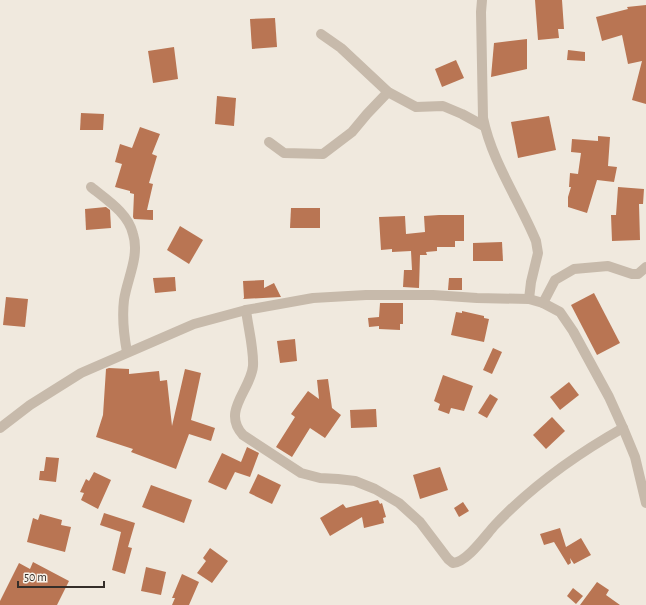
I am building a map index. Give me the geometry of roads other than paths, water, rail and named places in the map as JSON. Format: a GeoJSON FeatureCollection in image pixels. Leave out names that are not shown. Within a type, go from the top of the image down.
{"type":"FeatureCollection","features":[{"type":"Feature","properties":{"kind":"street"},"geometry":{"type":"LineString","coordinates":[[482,0],[484,126],[500,167],[536,241],[538,253],[530,282],[529,299]]}},
{"type":"Feature","properties":{"kind":"street"},"geometry":{"type":"LineString","coordinates":[[321,34],[341,48],[388,92],[416,106],[443,106],[484,126]]}},
{"type":"Feature","properties":{"kind":"street"},"geometry":{"type":"LineString","coordinates":[[269,142],[284,153],[323,154],[352,132],[388,92]]}},
{"type":"Feature","properties":{"kind":"street"},"geometry":{"type":"LineString","coordinates":[[91,187],[115,206],[125,218],[133,233],[135,245],[134,259],[124,300],[124,338],[127,352]]}},
{"type":"Feature","properties":{"kind":"street"},"geometry":{"type":"LineString","coordinates":[[543,303],[555,280],[574,269],[608,266],[632,274],[638,274],[646,268]]}},
{"type":"Feature","properties":{"kind":"street"},"geometry":{"type":"LineString","coordinates":[[0,428],[30,405],[80,373],[194,324],[246,310],[313,298],[366,295],[433,295],[529,299],[543,303],[560,312],[573,331],[609,397],[623,428],[635,457],[646,503]]}},
{"type":"Feature","properties":{"kind":"street"},"geometry":{"type":"LineString","coordinates":[[246,310],[253,364],[252,374],[237,403],[235,414],[236,425],[242,435],[301,473],[320,478],[355,481],[375,489],[399,503],[420,522],[448,559],[453,563],[459,562],[467,557],[496,524],[529,493],[561,467],[598,442],[623,428]]}}]}
